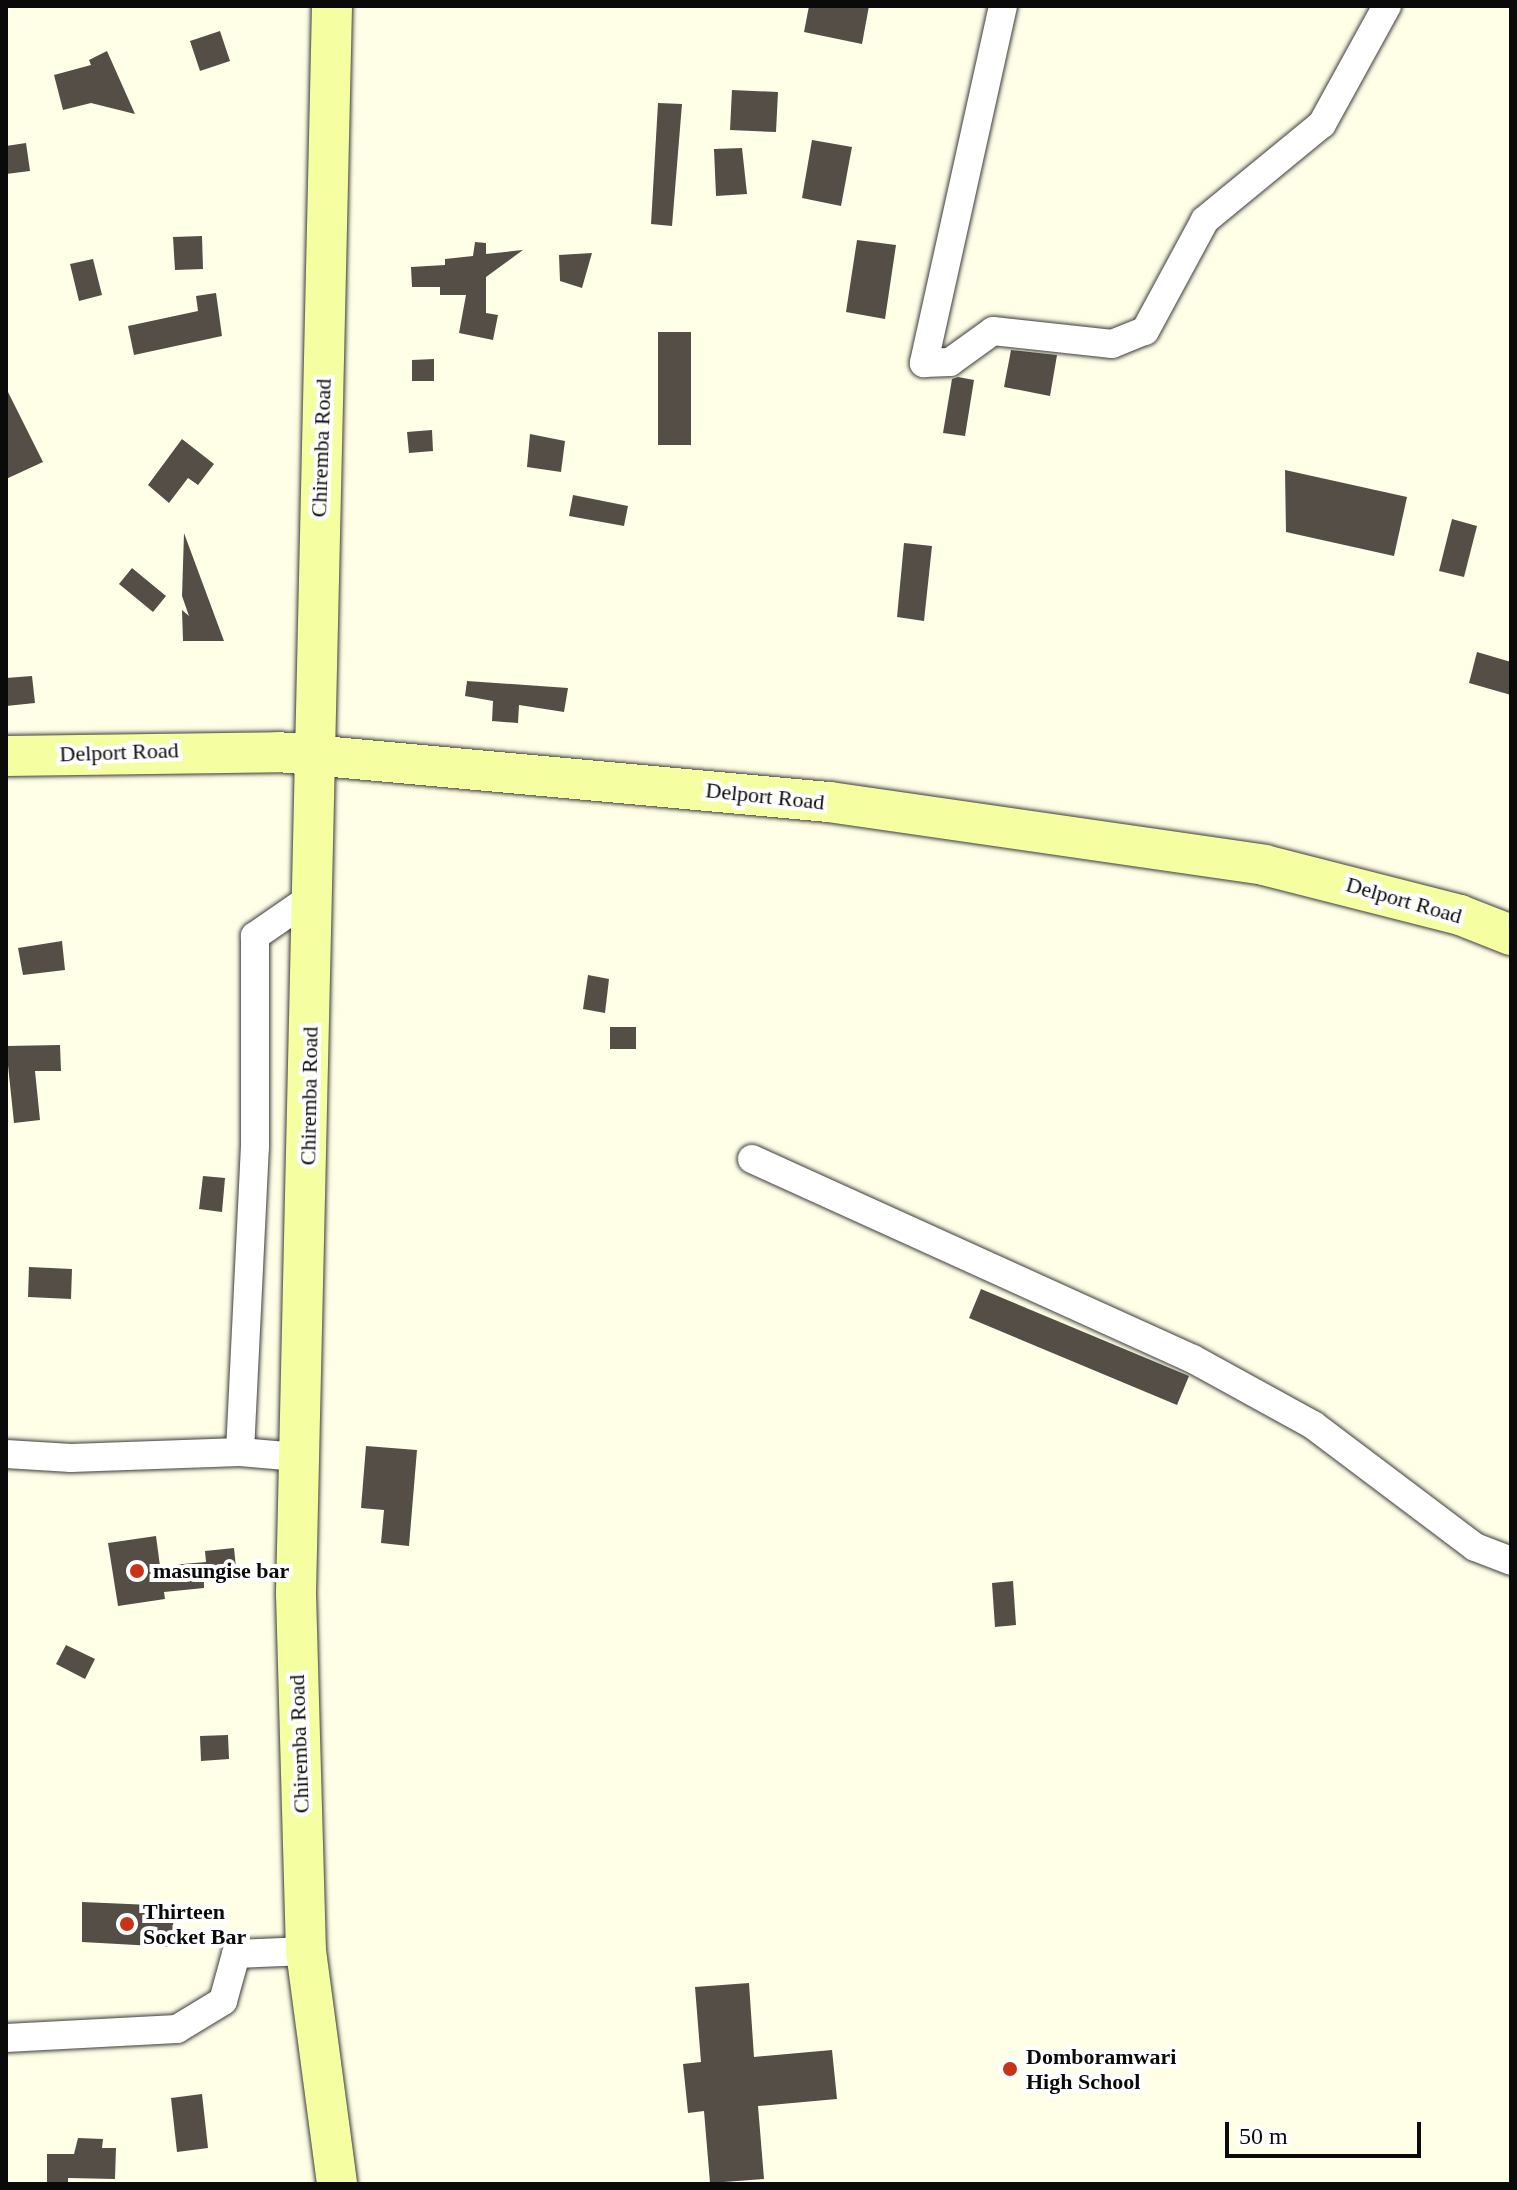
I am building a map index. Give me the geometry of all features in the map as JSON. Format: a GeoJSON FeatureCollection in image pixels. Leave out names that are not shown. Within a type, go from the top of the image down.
{"type":"FeatureCollection","features":[{"type":"Feature","properties":{"kind":"main road","name":"Chiremba Road"},"geometry":{"type":"LineString","coordinates":[[332,6],[298,1457],[297,1702],[306,1951],[337,2184]]}},
{"type":"Feature","properties":{"kind":"main road","name":"Delport Road"},"geometry":{"type":"LineString","coordinates":[[6,756],[174,749],[316,754],[829,802],[1264,865],[1460,915],[1511,935]]}},
{"type":"Feature","properties":{"kind":"street"},"geometry":{"type":"LineString","coordinates":[[1003,6],[924,363],[950,362],[993,331],[1112,344],[1145,331],[1205,220],[1322,124],[1387,6]]}},
{"type":"Feature","properties":{"kind":"street"},"geometry":{"type":"LineString","coordinates":[[240,1452],[255,1147],[255,936],[313,896]]}},
{"type":"Feature","properties":{"kind":"street"},"geometry":{"type":"LineString","coordinates":[[752,1159],[1193,1359],[1313,1425],[1475,1547],[1511,1561]]}},
{"type":"Feature","properties":{"kind":"street"},"geometry":{"type":"LineString","coordinates":[[6,1454],[71,1458],[240,1452],[298,1457]]}},
{"type":"Feature","properties":{"kind":"street"},"geometry":{"type":"LineString","coordinates":[[6,2038],[177,2029],[223,2001],[236,1954],[306,1951]]}},
{"type":"Feature","properties":{"kind":"building"},"geometry":{"type":"Polygon","coordinates":[[[809,6],[869,6],[862,44],[804,32],[809,6]]]}},
{"type":"Feature","properties":{"kind":"building"},"geometry":{"type":"Polygon","coordinates":[[[220,31],[230,61],[200,71],[190,41],[220,31]]]}},
{"type":"Feature","properties":{"kind":"building"},"geometry":{"type":"Polygon","coordinates":[[[107,51],[135,114],[91,103],[63,110],[54,75],[91,65],[89,60],[107,51]]]}},
{"type":"Feature","properties":{"kind":"building"},"geometry":{"type":"Polygon","coordinates":[[[732,90],[778,92],[776,132],[730,130],[732,90]]]}},
{"type":"Feature","properties":{"kind":"building"},"geometry":{"type":"Polygon","coordinates":[[[658,103],[682,104],[672,226],[651,224],[658,103]]]}},
{"type":"Feature","properties":{"kind":"building"},"geometry":{"type":"Polygon","coordinates":[[[812,140],[852,147],[841,206],[802,198],[812,140]]]}},
{"type":"Feature","properties":{"kind":"building"},"geometry":{"type":"Polygon","coordinates":[[[26,143],[30,171],[6,174],[6,146],[26,143]]]}},
{"type":"Feature","properties":{"kind":"building"},"geometry":{"type":"Polygon","coordinates":[[[742,148],[747,194],[716,196],[714,149],[742,148]]]}},
{"type":"Feature","properties":{"kind":"building"},"geometry":{"type":"Polygon","coordinates":[[[202,236],[203,269],[175,270],[173,237],[202,236]]]}},
{"type":"Feature","properties":{"kind":"building"},"geometry":{"type":"Polygon","coordinates":[[[857,240],[896,245],[885,319],[846,312],[857,240]]]}},
{"type":"Feature","properties":{"kind":"building"},"geometry":{"type":"Polygon","coordinates":[[[475,242],[486,243],[486,254],[523,250],[486,277],[486,313],[498,315],[493,340],[459,333],[466,295],[440,295],[440,287],[412,287],[411,267],[445,265],[445,259],[473,256],[475,242]]]}},
{"type":"Feature","properties":{"kind":"building"},"geometry":{"type":"Polygon","coordinates":[[[592,253],[582,288],[560,281],[559,255],[592,253]]]}},
{"type":"Feature","properties":{"kind":"building"},"geometry":{"type":"Polygon","coordinates":[[[93,259],[102,295],[79,301],[70,264],[93,259]]]}},
{"type":"Feature","properties":{"kind":"building"},"geometry":{"type":"Polygon","coordinates":[[[216,293],[222,336],[134,355],[128,326],[198,311],[196,296],[216,293]]]}},
{"type":"Feature","properties":{"kind":"building"},"geometry":{"type":"Polygon","coordinates":[[[658,332],[691,332],[691,445],[658,445],[658,332]]]}},
{"type":"Feature","properties":{"kind":"building"},"geometry":{"type":"Polygon","coordinates":[[[1011,350],[1057,355],[1050,396],[1004,387],[1011,350]]]}},
{"type":"Feature","properties":{"kind":"building"},"geometry":{"type":"Polygon","coordinates":[[[434,359],[434,381],[412,381],[412,360],[434,359]]]}},
{"type":"Feature","properties":{"kind":"building"},"geometry":{"type":"Polygon","coordinates":[[[952,379],[974,380],[965,436],[943,433],[952,379]]]}},
{"type":"Feature","properties":{"kind":"building"},"geometry":{"type":"Polygon","coordinates":[[[6,388],[43,462],[6,479],[6,388]]]}},
{"type":"Feature","properties":{"kind":"building"},"geometry":{"type":"Polygon","coordinates":[[[432,430],[433,451],[409,453],[407,432],[432,430]]]}},
{"type":"Feature","properties":{"kind":"building"},"geometry":{"type":"Polygon","coordinates":[[[530,434],[565,441],[561,472],[527,467],[530,434]]]}},
{"type":"Feature","properties":{"kind":"building"},"geometry":{"type":"Polygon","coordinates":[[[182,439],[214,464],[198,485],[188,478],[169,503],[148,485],[182,439]]]}},
{"type":"Feature","properties":{"kind":"building"},"geometry":{"type":"Polygon","coordinates":[[[1285,470],[1407,497],[1394,556],[1286,532],[1285,470]]]}},
{"type":"Feature","properties":{"kind":"building"},"geometry":{"type":"Polygon","coordinates":[[[573,495],[628,506],[624,526],[569,516],[573,495]]]}},
{"type":"Feature","properties":{"kind":"building"},"geometry":{"type":"Polygon","coordinates":[[[1452,519],[1477,526],[1464,577],[1439,571],[1452,519]]]}},
{"type":"Feature","properties":{"kind":"building"},"geometry":{"type":"Polygon","coordinates":[[[184,533],[224,641],[183,641],[182,610],[189,616],[182,596],[184,533]]]}},
{"type":"Feature","properties":{"kind":"building"},"geometry":{"type":"Polygon","coordinates":[[[904,543],[932,546],[924,621],[897,617],[904,543]]]}},
{"type":"Feature","properties":{"kind":"building"},"geometry":{"type":"Polygon","coordinates":[[[132,568],[166,596],[153,612],[119,584],[132,568]]]}},
{"type":"Feature","properties":{"kind":"building"},"geometry":{"type":"Polygon","coordinates":[[[1477,652],[1511,662],[1511,695],[1469,683],[1477,652]]]}},
{"type":"Feature","properties":{"kind":"building"},"geometry":{"type":"Polygon","coordinates":[[[32,676],[35,703],[6,706],[6,678],[32,676]]]}},
{"type":"Feature","properties":{"kind":"building"},"geometry":{"type":"Polygon","coordinates":[[[467,681],[568,688],[564,712],[519,705],[518,723],[492,721],[493,701],[465,696],[467,681]]]}},
{"type":"Feature","properties":{"kind":"building"},"geometry":{"type":"Polygon","coordinates":[[[62,941],[65,970],[23,975],[18,948],[62,941]]]}},
{"type":"Feature","properties":{"kind":"building"},"geometry":{"type":"Polygon","coordinates":[[[588,975],[609,979],[605,1013],[583,1009],[588,975]]]}},
{"type":"Feature","properties":{"kind":"building"},"geometry":{"type":"Polygon","coordinates":[[[610,1027],[636,1027],[636,1049],[610,1049],[610,1027]]]}},
{"type":"Feature","properties":{"kind":"building"},"geometry":{"type":"Polygon","coordinates":[[[60,1045],[61,1071],[35,1071],[40,1120],[14,1123],[6,1046],[60,1045]]]}},
{"type":"Feature","properties":{"kind":"building"},"geometry":{"type":"Polygon","coordinates":[[[203,1176],[225,1178],[222,1212],[199,1209],[203,1176]]]}},
{"type":"Feature","properties":{"kind":"building"},"geometry":{"type":"Polygon","coordinates":[[[29,1267],[72,1269],[71,1299],[28,1297],[29,1267]]]}},
{"type":"Feature","properties":{"kind":"building"},"geometry":{"type":"Polygon","coordinates":[[[981,1289],[1189,1376],[1177,1405],[969,1318],[981,1289]]]}},
{"type":"Feature","properties":{"kind":"building"},"geometry":{"type":"Polygon","coordinates":[[[366,1446],[417,1450],[409,1546],[381,1543],[384,1510],[361,1508],[366,1446]]]}},
{"type":"Feature","properties":{"kind":"building","name":"masungise bar"},"geometry":{"type":"Polygon","coordinates":[[[156,1536],[160,1566],[206,1562],[205,1551],[234,1548],[237,1578],[204,1581],[204,1588],[164,1592],[165,1599],[118,1606],[108,1543],[156,1536]]]}},
{"type":"Feature","properties":{"kind":"building"},"geometry":{"type":"Polygon","coordinates":[[[1013,1581],[1016,1625],[995,1627],[992,1583],[1013,1581]]]}},
{"type":"Feature","properties":{"kind":"building"},"geometry":{"type":"Polygon","coordinates":[[[66,1645],[95,1659],[85,1679],[56,1664],[66,1645]]]}},
{"type":"Feature","properties":{"kind":"building"},"geometry":{"type":"Polygon","coordinates":[[[228,1735],[229,1759],[201,1761],[200,1736],[228,1735]]]}},
{"type":"Feature","properties":{"kind":"building","name":"Thirteen Socket Bar"},"geometry":{"type":"Polygon","coordinates":[[[82,1902],[174,1906],[172,1947],[82,1942],[82,1902]]]}},
{"type":"Feature","properties":{"kind":"building"},"geometry":{"type":"Polygon","coordinates":[[[749,1983],[754,2057],[832,2050],[837,2099],[758,2106],[764,2179],[710,2183],[704,2111],[688,2113],[683,2064],[701,2062],[695,1987],[749,1983]]]}},
{"type":"Feature","properties":{"kind":"building"},"geometry":{"type":"Polygon","coordinates":[[[202,2094],[208,2148],[177,2152],[171,2098],[202,2094]]]}},
{"type":"Feature","properties":{"kind":"building"},"geometry":{"type":"Polygon","coordinates":[[[78,2138],[103,2139],[102,2148],[116,2148],[115,2179],[68,2178],[68,2184],[47,2184],[47,2154],[74,2154],[78,2138]]]}},
{"type":"Feature","properties":{"kind":"place","name":"masungise bar"},"geometry":{"type":"Point","coordinates":[137,1571]}},
{"type":"Feature","properties":{"kind":"place","name":"Thirteen Socket Bar"},"geometry":{"type":"Point","coordinates":[127,1924]}},
{"type":"Feature","properties":{"kind":"place","name":"Domboramwari High School"},"geometry":{"type":"Point","coordinates":[1010,2069]}}]}
